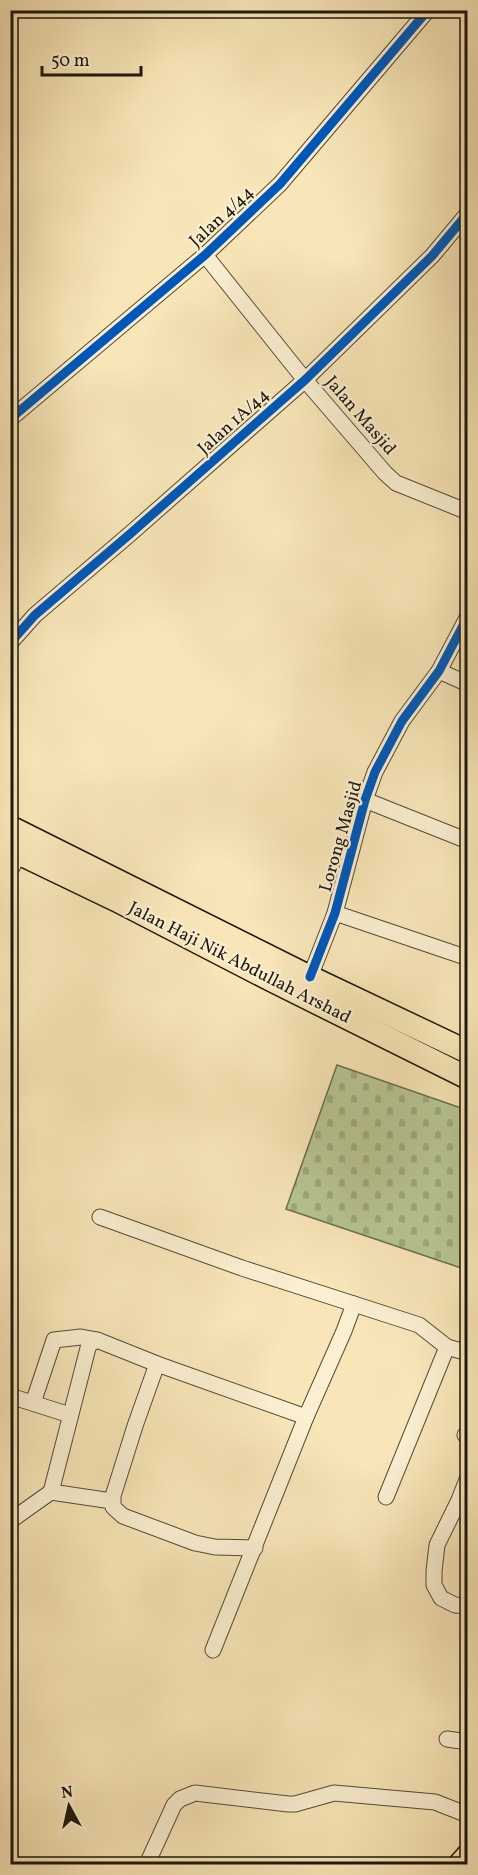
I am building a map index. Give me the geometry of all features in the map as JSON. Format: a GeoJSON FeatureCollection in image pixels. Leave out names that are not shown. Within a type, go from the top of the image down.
{"type":"FeatureCollection","features":[{"type":"Feature","properties":{"kind":"main road","name":"Jalan Haji Nik Abdullah Arshad"},"geometry":{"type":"LineString","coordinates":[[10,827],[310,977],[468,1052]]}},
{"type":"Feature","properties":{"kind":"main road","name":"Jalan Haji Nik Abdullah Arshad"},"geometry":{"type":"LineString","coordinates":[[13,858],[116,900],[468,1078]]}},
{"type":"Feature","properties":{"kind":"main road"},"geometry":{"type":"LineString","coordinates":[[460,1864],[468,1855]]}},
{"type":"Feature","properties":{"kind":"street","name":"Jalan 4/44"},"geometry":{"type":"LineString","coordinates":[[12,416],[205,255],[280,184],[428,10]]}},
{"type":"Feature","properties":{"kind":"street","name":"Jalan 1A/44"},"geometry":{"type":"LineString","coordinates":[[10,643],[35,615],[304,380],[432,256],[468,213]]}},
{"type":"Feature","properties":{"kind":"street","name":"Jalan Masjid"},"geometry":{"type":"LineString","coordinates":[[205,255],[304,380],[385,473],[396,483],[468,512]]}},
{"type":"Feature","properties":{"kind":"street","name":"Lorong Masjid"},"geometry":{"type":"LineString","coordinates":[[310,977],[335,913],[365,800],[375,772],[402,721],[439,671],[468,616]]}},
{"type":"Feature","properties":{"kind":"street"},"geometry":{"type":"LineString","coordinates":[[439,671],[468,684]]}},
{"type":"Feature","properties":{"kind":"street"},"geometry":{"type":"LineString","coordinates":[[365,800],[468,841]]}},
{"type":"Feature","properties":{"kind":"street"},"geometry":{"type":"LineString","coordinates":[[335,913],[468,958]]}},
{"type":"Feature","properties":{"kind":"street"},"geometry":{"type":"LineString","coordinates":[[100,1217],[242,1268],[419,1324],[447,1347],[468,1353]]}},
{"type":"Feature","properties":{"kind":"street"},"geometry":{"type":"LineString","coordinates":[[213,1650],[306,1417],[354,1304]]}},
{"type":"Feature","properties":{"kind":"street"},"geometry":{"type":"LineString","coordinates":[[33,1403],[54,1340],[81,1337],[97,1340],[306,1417]]}},
{"type":"Feature","properties":{"kind":"street"},"geometry":{"type":"LineString","coordinates":[[51,1492],[87,1348],[97,1340]]}},
{"type":"Feature","properties":{"kind":"street"},"geometry":{"type":"LineString","coordinates":[[386,1497],[447,1347]]}},
{"type":"Feature","properties":{"kind":"street"},"geometry":{"type":"LineString","coordinates":[[157,1364],[112,1501],[116,1511],[123,1516],[195,1543],[215,1547],[255,1548]]}},
{"type":"Feature","properties":{"kind":"street"},"geometry":{"type":"LineString","coordinates":[[10,1396],[70,1415]]}},
{"type":"Feature","properties":{"kind":"street"},"geometry":{"type":"LineString","coordinates":[[468,1477],[437,1545],[434,1585],[441,1599],[455,1605],[468,1606]]}},
{"type":"Feature","properties":{"kind":"street"},"geometry":{"type":"LineString","coordinates":[[15,1514],[51,1492],[112,1501]]}},
{"type":"Feature","properties":{"kind":"street"},"geometry":{"type":"LineString","coordinates":[[447,1739],[468,1742]]}},
{"type":"Feature","properties":{"kind":"street"},"geometry":{"type":"LineString","coordinates":[[147,1864],[174,1805],[180,1799],[195,1793],[288,1804],[337,1794],[435,1802],[468,1815]]}},
{"type":"Feature","properties":{"kind":"green space"},"geometry":{"type":"Polygon","coordinates":[[[337,1065],[467,1110],[460,1134],[467,1137],[467,1270],[286,1209],[337,1065]]]}},
{"type":"Feature","properties":{"kind":"cycle path"},"geometry":{"type":"LineString","coordinates":[[10,419],[205,255],[280,184],[428,10]]}},
{"type":"Feature","properties":{"kind":"cycle path"},"geometry":{"type":"LineString","coordinates":[[10,643],[35,615],[305,380],[432,256],[468,213]]}},
{"type":"Feature","properties":{"kind":"cycle path"},"geometry":{"type":"LineString","coordinates":[[310,977],[335,913],[365,800],[375,772],[402,721],[439,671],[468,616]]}}]}
